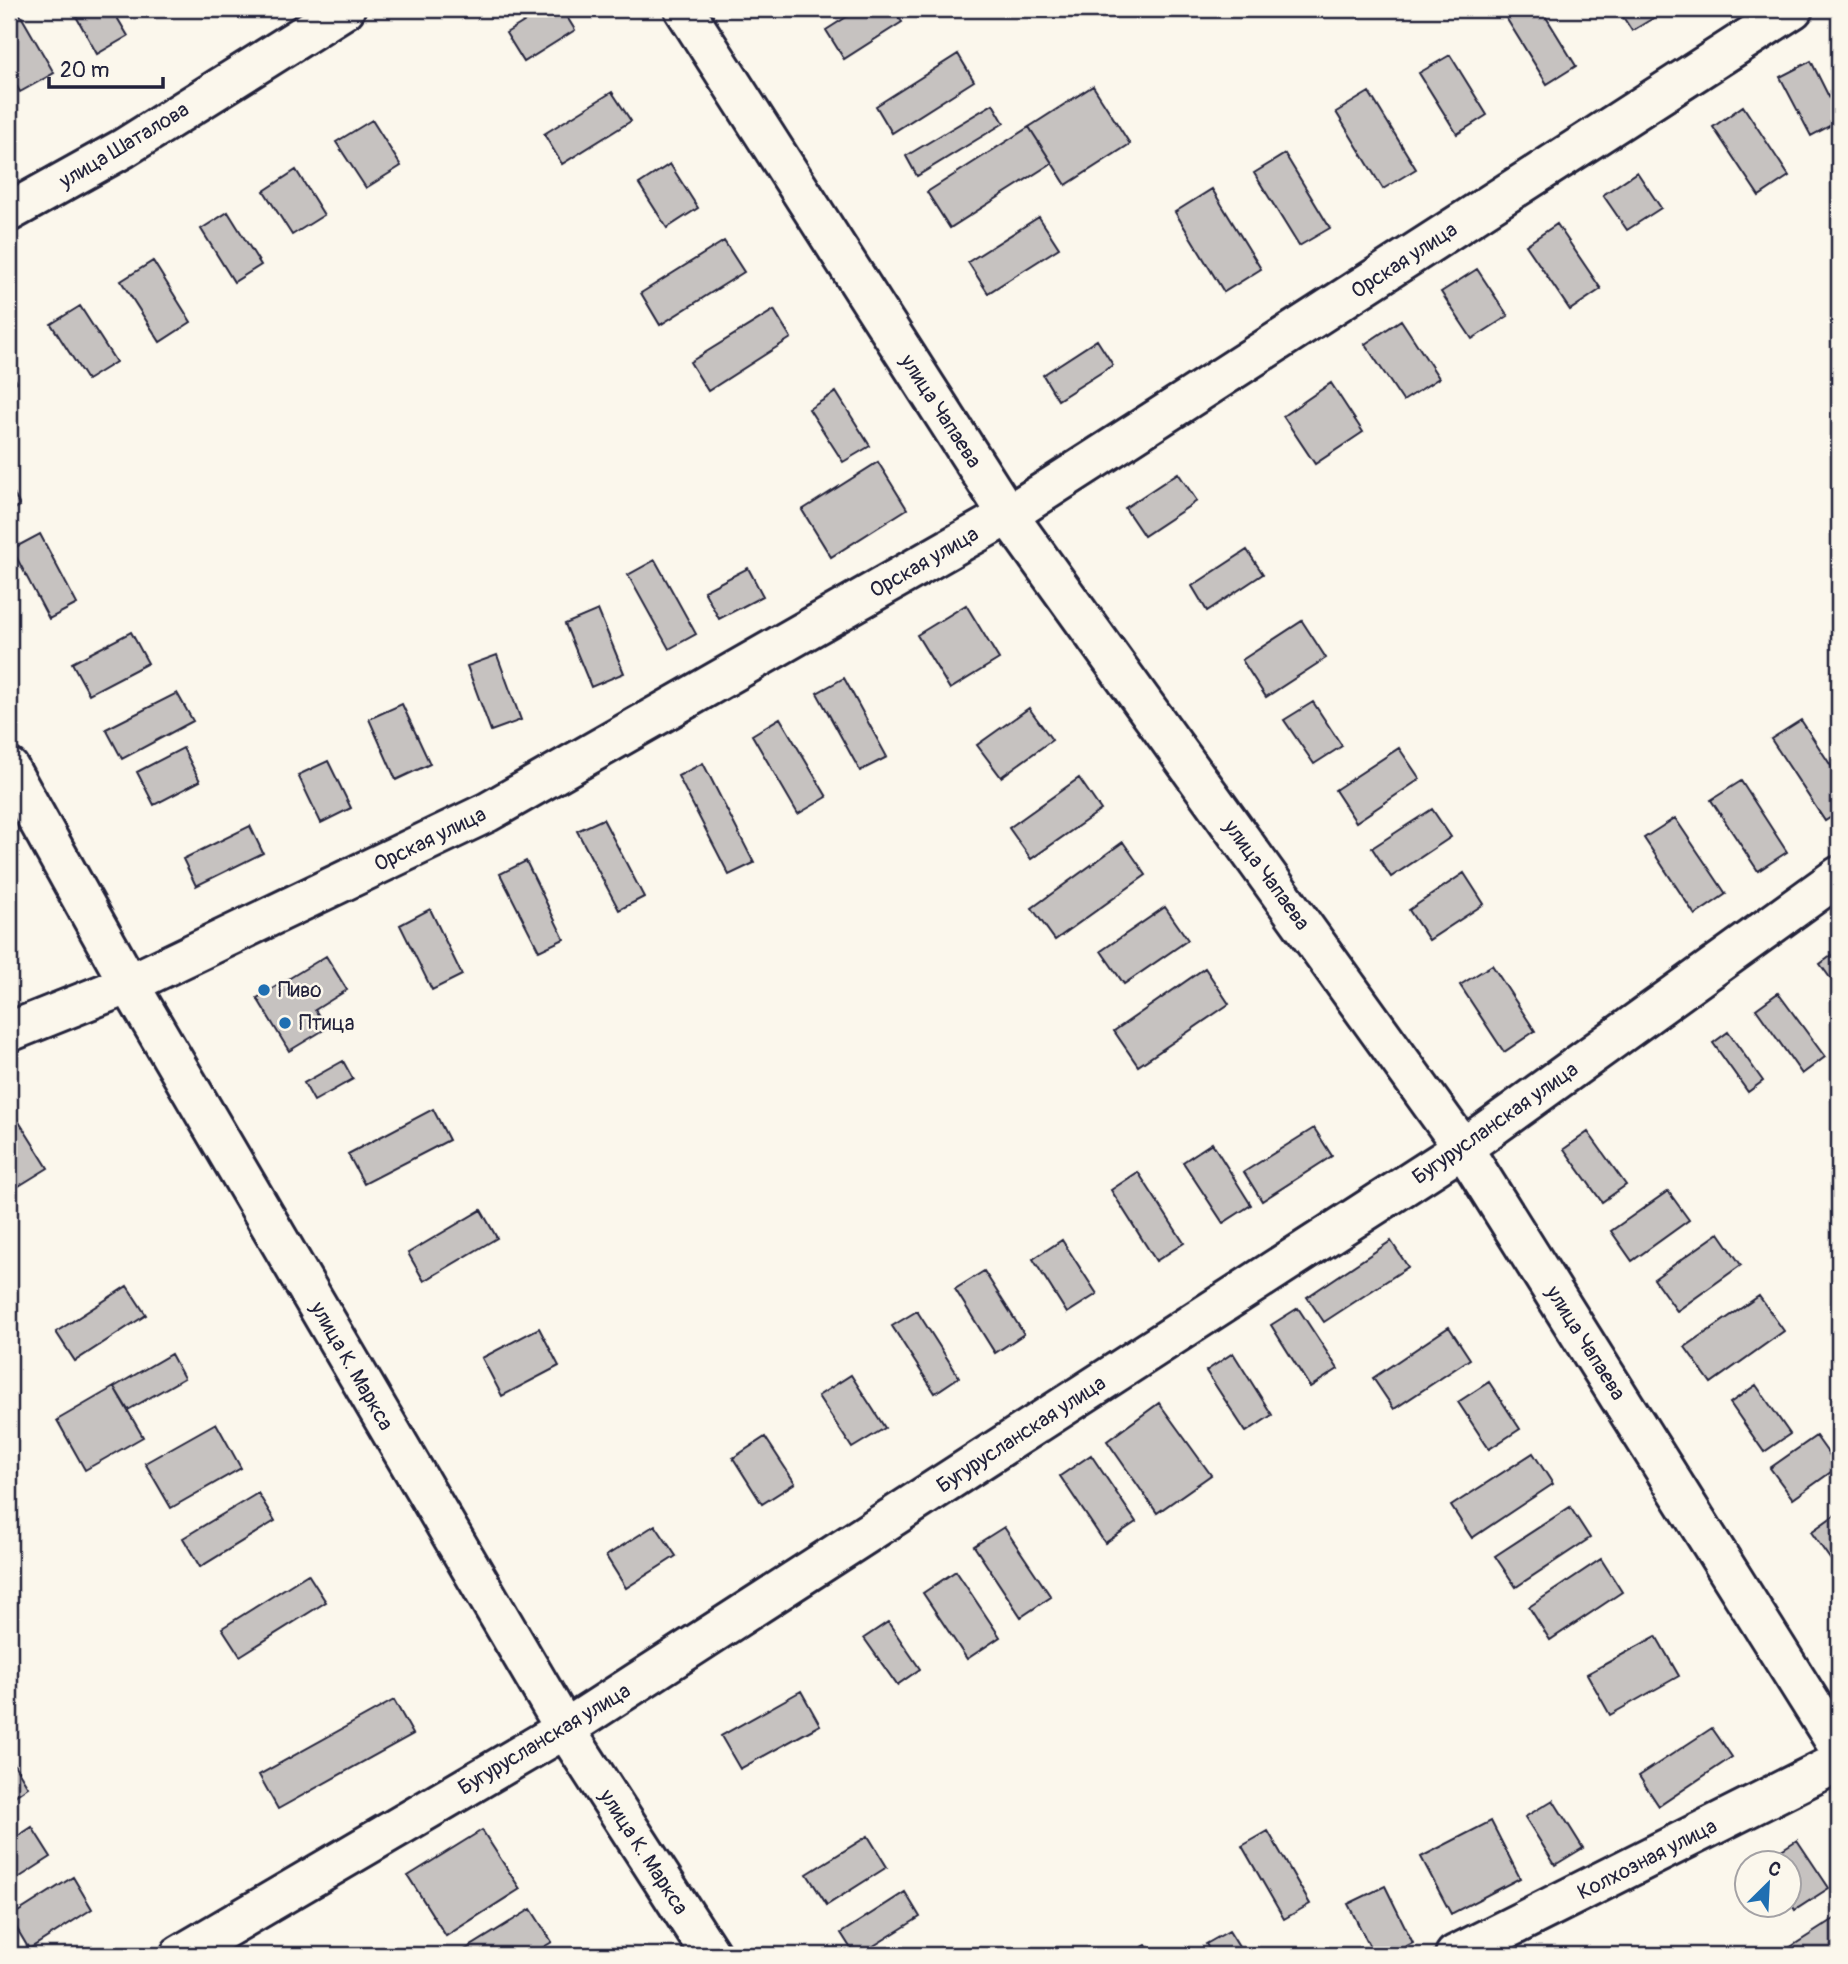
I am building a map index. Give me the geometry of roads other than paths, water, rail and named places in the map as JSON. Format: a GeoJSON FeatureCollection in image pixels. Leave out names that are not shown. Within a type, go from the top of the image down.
{"type":"FeatureCollection","features":[{"type":"Feature","properties":{"kind":"street","name":"улица Шаталова"},"geometry":{"type":"LineString","coordinates":[[9,212],[124,148],[345,9]]}},
{"type":"Feature","properties":{"kind":"street","name":"улица Чапаева"},"geometry":{"type":"LineString","coordinates":[[684,9],[1008,515],[1463,1148],[1839,1748]]}},
{"type":"Feature","properties":{"kind":"street","name":"Орская улица"},"geometry":{"type":"LineString","coordinates":[[9,1032],[128,984],[488,811],[1008,515],[1793,9]]}},
{"type":"Feature","properties":{"kind":"street","name":"улица К. Маркса"},"geometry":{"type":"LineString","coordinates":[[9,768],[128,984],[565,1729],[711,1955]]}},
{"type":"Feature","properties":{"kind":"street","name":"Бугурусланская улица"},"geometry":{"type":"LineString","coordinates":[[180,1955],[565,1729],[1463,1148],[1839,876]]}},
{"type":"Feature","properties":{"kind":"street","name":"Колхозная улица"},"geometry":{"type":"LineString","coordinates":[[1455,1955],[1839,1762]]}},
{"type":"Feature","properties":{"kind":"place","name":"Пиво"},"geometry":{"type":"Point","coordinates":[264,990]}},
{"type":"Feature","properties":{"kind":"place","name":"Птица"},"geometry":{"type":"Point","coordinates":[285,1023]}}]}
